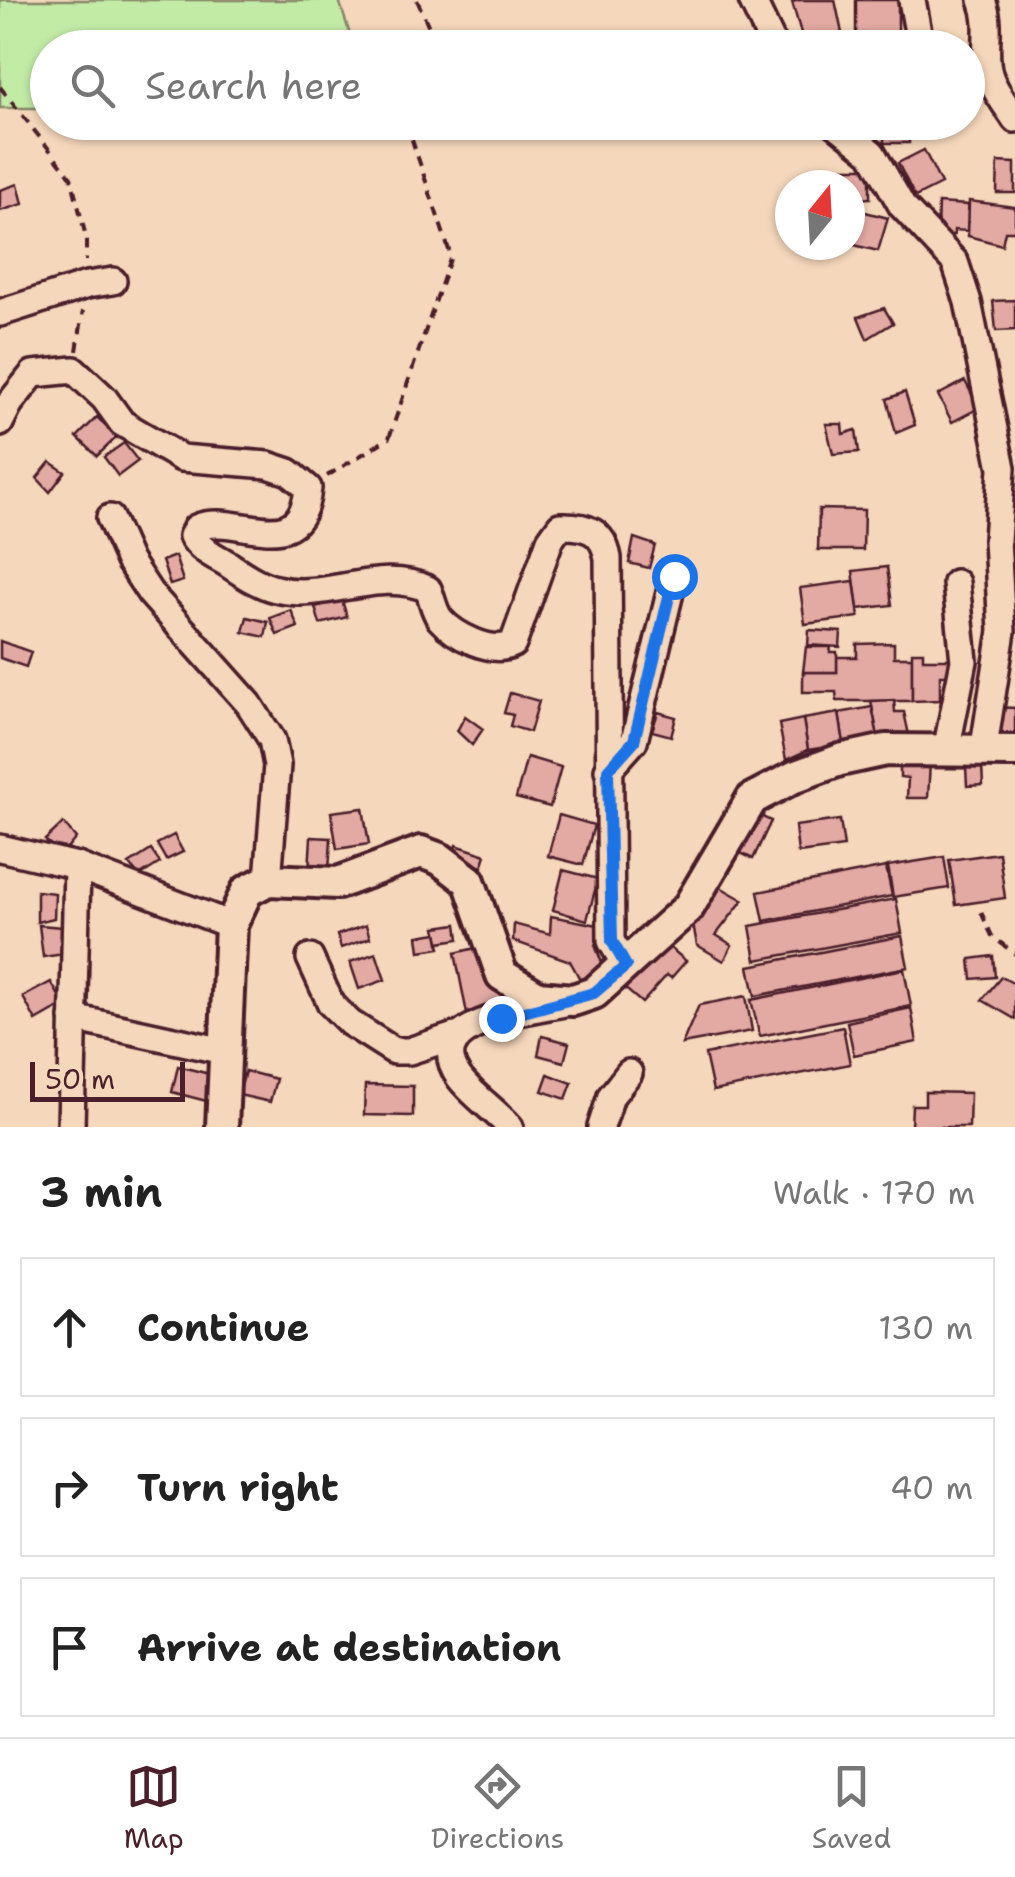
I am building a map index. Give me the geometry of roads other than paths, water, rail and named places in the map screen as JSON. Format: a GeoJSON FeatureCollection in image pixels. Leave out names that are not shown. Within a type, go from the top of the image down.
{"type":"FeatureCollection","features":[{"type":"Feature","properties":{"kind":"street"},"geometry":{"type":"LineString","coordinates":[[752,0],[766,30]]}},
{"type":"Feature","properties":{"kind":"street"},"geometry":{"type":"LineString","coordinates":[[912,0],[918,30]]}},
{"type":"Feature","properties":{"kind":"street"},"geometry":{"type":"LineString","coordinates":[[982,0],[990,27],[986,60],[989,75],[1015,119]]}},
{"type":"Feature","properties":{"kind":"street"},"geometry":{"type":"LineString","coordinates":[[856,140],[872,153],[902,206],[955,262],[968,302],[1002,468],[997,540],[1002,631],[983,753]]}},
{"type":"Feature","properties":{"kind":"street"},"geometry":{"type":"LineString","coordinates":[[0,313],[87,285],[114,282]]}},
{"type":"Feature","properties":{"kind":"street"},"geometry":{"type":"LineString","coordinates":[[0,378],[74,370],[104,398],[122,423],[181,458],[268,465],[289,472],[308,488],[306,506],[293,523],[274,532],[206,523],[196,528],[192,536],[208,552],[276,589],[304,592],[376,581],[428,588],[437,616],[492,649],[513,644],[550,540],[560,526],[594,530],[605,543],[608,558],[612,941],[626,966]]}},
{"type":"Feature","properties":{"kind":"street"},"geometry":{"type":"LineString","coordinates":[[0,423],[33,374]]}},
{"type":"Feature","properties":{"kind":"street"},"geometry":{"type":"LineString","coordinates":[[110,518],[129,561],[150,593],[249,704],[272,740],[277,765],[268,880]]}},
{"type":"Feature","properties":{"kind":"street"},"geometry":{"type":"LineString","coordinates":[[608,770],[634,741],[674,576]]}},
{"type":"Feature","properties":{"kind":"street"},"geometry":{"type":"LineString","coordinates":[[946,751],[964,660],[956,584]]}},
{"type":"Feature","properties":{"kind":"street"},"geometry":{"type":"LineString","coordinates":[[310,958],[332,1004],[350,1023],[394,1051],[409,1051],[455,1036],[469,1027],[594,993],[688,908],[752,799],[796,776],[840,760],[886,750],[1015,751]]}},
{"type":"Feature","properties":{"kind":"street"},"geometry":{"type":"LineString","coordinates":[[0,848],[77,866],[231,925]]}},
{"type":"Feature","properties":{"kind":"street"},"geometry":{"type":"LineString","coordinates":[[222,1127],[231,925],[246,890],[268,880],[338,884],[421,852],[440,859],[469,881],[502,975],[538,997],[573,1000]]}},
{"type":"Feature","properties":{"kind":"street"},"geometry":{"type":"LineString","coordinates":[[71,1127],[77,866]]}},
{"type":"Feature","properties":{"kind":"street"},"geometry":{"type":"LineString","coordinates":[[73,1018],[224,1050]]}},
{"type":"Feature","properties":{"kind":"street"},"geometry":{"type":"LineString","coordinates":[[455,1036],[450,1052],[459,1077],[510,1127]]}},
{"type":"Feature","properties":{"kind":"street"},"geometry":{"type":"LineString","coordinates":[[601,1127],[611,1096],[629,1073]]}}]}
